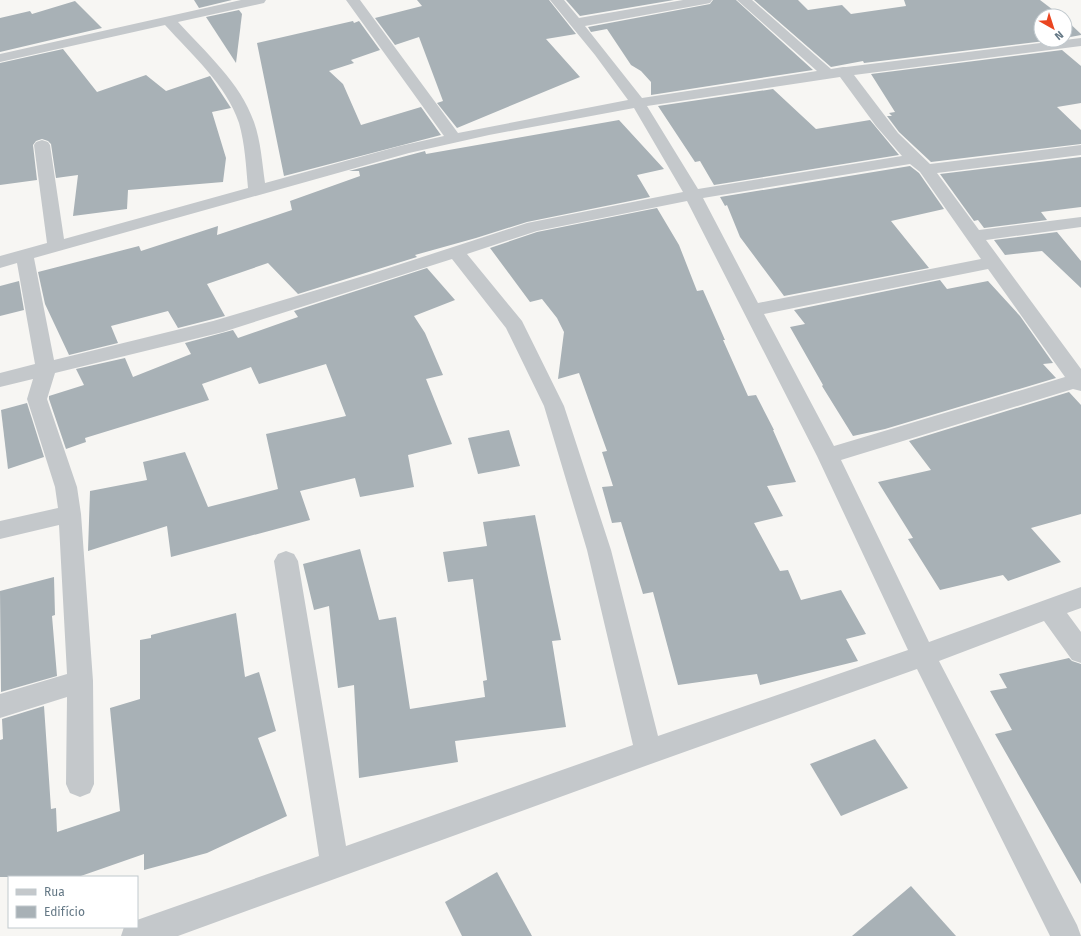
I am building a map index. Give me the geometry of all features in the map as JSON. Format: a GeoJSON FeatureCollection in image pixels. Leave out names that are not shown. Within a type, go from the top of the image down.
{"type":"FeatureCollection","features":[{"type":"Feature","properties":{"kind":"street"},"geometry":{"type":"LineString","coordinates":[[0,58],[260,0]]}},
{"type":"Feature","properties":{"kind":"street"},"geometry":{"type":"LineString","coordinates":[[353,0],[454,138]]}},
{"type":"Feature","properties":{"kind":"street"},"geometry":{"type":"LineString","coordinates":[[558,0],[638,103],[692,195],[828,456],[923,656],[1066,936]]}},
{"type":"Feature","properties":{"kind":"street"},"geometry":{"type":"LineString","coordinates":[[577,23],[705,0]]}},
{"type":"Feature","properties":{"kind":"street"},"geometry":{"type":"LineString","coordinates":[[744,0],[835,73],[876,115],[919,164],[974,236],[1080,381],[828,456]]}},
{"type":"Feature","properties":{"kind":"street"},"geometry":{"type":"LineString","coordinates":[[168,20],[229,88],[244,114],[250,136],[257,190]]}},
{"type":"Feature","properties":{"kind":"street"},"geometry":{"type":"LineString","coordinates":[[0,262],[406,149],[454,138],[638,103],[835,73],[1081,42]]}},
{"type":"Feature","properties":{"kind":"street"},"geometry":{"type":"LineString","coordinates":[[42,144],[56,247]]}},
{"type":"Feature","properties":{"kind":"street"},"geometry":{"type":"LineString","coordinates":[[0,380],[216,327],[456,252],[533,226],[692,195],[919,164],[1081,150]]}},
{"type":"Feature","properties":{"kind":"street"},"geometry":{"type":"LineString","coordinates":[[974,236],[1081,222]]}},
{"type":"Feature","properties":{"kind":"street"},"geometry":{"type":"LineString","coordinates":[[456,252],[515,326],[554,406],[599,550],[648,752]]}},
{"type":"Feature","properties":{"kind":"street"},"geometry":{"type":"LineString","coordinates":[[25,256],[46,369],[37,398],[66,487],[70,514],[80,681],[80,784]]}},
{"type":"Feature","properties":{"kind":"street"},"geometry":{"type":"LineString","coordinates":[[752,310],[993,262]]}},
{"type":"Feature","properties":{"kind":"street"},"geometry":{"type":"LineString","coordinates":[[0,530],[70,514]]}},
{"type":"Feature","properties":{"kind":"street"},"geometry":{"type":"LineString","coordinates":[[286,561],[335,865]]}},
{"type":"Feature","properties":{"kind":"street"},"geometry":{"type":"LineString","coordinates":[[136,936],[185,928],[335,865],[648,752],[923,656],[1050,610],[1081,597]]}},
{"type":"Feature","properties":{"kind":"street"},"geometry":{"type":"LineString","coordinates":[[1050,610],[1081,652]]}},
{"type":"Feature","properties":{"kind":"street"},"geometry":{"type":"LineString","coordinates":[[0,706],[80,681]]}},
{"type":"Feature","properties":{"kind":"building"},"geometry":{"type":"Polygon","coordinates":[[[194,0],[232,0],[199,8],[194,0]]]}},
{"type":"Feature","properties":{"kind":"building"},"geometry":{"type":"Polygon","coordinates":[[[417,0],[549,0],[576,34],[546,39],[580,77],[457,128],[437,103],[443,101],[419,37],[395,45],[375,18],[422,6],[417,0]]]}},
{"type":"Feature","properties":{"kind":"building"},"geometry":{"type":"Polygon","coordinates":[[[566,0],[674,0],[580,16],[566,0]]]}},
{"type":"Feature","properties":{"kind":"building"},"geometry":{"type":"Polygon","coordinates":[[[713,0],[736,0],[813,70],[651,95],[651,82],[641,71],[631,65],[607,29],[591,32],[588,27],[710,4],[713,0]]]}},
{"type":"Feature","properties":{"kind":"building"},"geometry":{"type":"Polygon","coordinates":[[[754,0],[798,0],[808,10],[842,5],[851,14],[906,6],[904,0],[1040,0],[1050,8],[1033,8],[1033,42],[864,63],[863,61],[831,67],[754,0]]]}},
{"type":"Feature","properties":{"kind":"building"},"geometry":{"type":"Polygon","coordinates":[[[75,1],[102,28],[0,52],[0,18],[30,11],[32,14],[75,1]]]}},
{"type":"Feature","properties":{"kind":"building"},"geometry":{"type":"Polygon","coordinates":[[[239,10],[242,14],[236,63],[206,17],[239,10]]]}},
{"type":"Feature","properties":{"kind":"building"},"geometry":{"type":"Polygon","coordinates":[[[353,21],[354,23],[359,21],[380,50],[351,60],[354,63],[329,71],[343,84],[361,125],[421,107],[441,135],[284,176],[257,43],[353,21]]]}},
{"type":"Feature","properties":{"kind":"building"},"geometry":{"type":"Polygon","coordinates":[[[1073,26],[1081,34],[1073,36],[1073,26]]]}},
{"type":"Feature","properties":{"kind":"building"},"geometry":{"type":"Polygon","coordinates":[[[63,49],[97,92],[146,75],[166,91],[210,76],[231,108],[212,112],[226,158],[223,182],[128,190],[127,209],[73,216],[78,175],[56,178],[51,144],[42,139],[36,141],[33,145],[37,180],[0,185],[0,63],[63,49]]]}},
{"type":"Feature","properties":{"kind":"building"},"geometry":{"type":"Polygon","coordinates":[[[1062,50],[1081,66],[1081,103],[1057,107],[1081,130],[1081,144],[931,162],[899,132],[887,116],[892,116],[889,113],[895,112],[871,74],[1062,50]]]}},
{"type":"Feature","properties":{"kind":"building"},"geometry":{"type":"Polygon","coordinates":[[[773,89],[816,129],[870,120],[899,155],[714,185],[700,161],[695,162],[658,106],[773,89]]]}},
{"type":"Feature","properties":{"kind":"building"},"geometry":{"type":"Polygon","coordinates":[[[619,120],[664,169],[637,175],[650,197],[527,222],[415,255],[417,257],[298,294],[268,263],[207,284],[225,316],[178,328],[168,311],[111,326],[118,343],[69,355],[45,304],[38,272],[139,246],[141,251],[218,226],[217,235],[292,210],[290,201],[360,176],[359,171],[349,171],[425,151],[426,154],[619,120]]]}},
{"type":"Feature","properties":{"kind":"building"},"geometry":{"type":"Polygon","coordinates":[[[1081,157],[1081,207],[1041,212],[1047,220],[984,228],[978,220],[974,221],[940,174],[1081,157]]]}},
{"type":"Feature","properties":{"kind":"building"},"geometry":{"type":"Polygon","coordinates":[[[910,166],[919,173],[944,209],[891,221],[929,268],[784,296],[740,237],[727,205],[725,206],[720,197],[910,166]]]}},
{"type":"Feature","properties":{"kind":"building"},"geometry":{"type":"Polygon","coordinates":[[[657,208],[679,245],[697,291],[703,290],[748,396],[756,395],[774,430],[796,482],[767,486],[783,516],[754,523],[780,571],[788,570],[801,600],[841,590],[866,634],[846,639],[858,661],[760,685],[757,674],[678,685],[653,592],[643,594],[621,522],[612,523],[602,487],[613,486],[602,452],[607,451],[579,373],[558,379],[564,332],[557,318],[542,299],[530,302],[490,248],[537,232],[657,208]]]}},
{"type":"Feature","properties":{"kind":"building"},"geometry":{"type":"Polygon","coordinates":[[[1057,232],[1081,261],[1081,288],[1042,251],[1005,255],[994,240],[1057,232]]]}},
{"type":"Feature","properties":{"kind":"building"},"geometry":{"type":"Polygon","coordinates":[[[427,268],[455,300],[414,316],[425,333],[443,375],[426,379],[452,444],[408,455],[414,487],[360,497],[355,478],[300,491],[310,520],[171,557],[167,526],[88,551],[90,491],[147,480],[143,462],[185,452],[208,507],[278,489],[266,434],[346,416],[326,364],[259,384],[251,367],[202,384],[209,400],[85,438],[86,442],[66,449],[49,396],[84,385],[76,369],[125,358],[133,377],[191,354],[185,343],[233,330],[238,338],[298,317],[294,311],[427,268]]]}},
{"type":"Feature","properties":{"kind":"building"},"geometry":{"type":"Polygon","coordinates":[[[940,280],[947,289],[988,281],[1020,316],[1053,363],[1043,364],[1056,378],[885,429],[853,436],[822,386],[823,385],[790,327],[805,324],[794,310],[940,280]]]}},
{"type":"Feature","properties":{"kind":"building"},"geometry":{"type":"Polygon","coordinates":[[[19,281],[24,310],[0,316],[0,286],[19,281]]]}},
{"type":"Feature","properties":{"kind":"building"},"geometry":{"type":"Polygon","coordinates":[[[1069,392],[1081,405],[1081,514],[1031,528],[1061,562],[1008,581],[1003,575],[940,590],[908,539],[913,538],[878,482],[931,470],[909,441],[1069,392]]]}},
{"type":"Feature","properties":{"kind":"building"},"geometry":{"type":"Polygon","coordinates":[[[27,403],[44,457],[8,469],[1,410],[27,403]]]}},
{"type":"Feature","properties":{"kind":"building"},"geometry":{"type":"Polygon","coordinates":[[[509,430],[520,466],[478,474],[468,438],[509,430]]]}},
{"type":"Feature","properties":{"kind":"building"},"geometry":{"type":"Polygon","coordinates":[[[535,515],[561,640],[552,641],[566,727],[455,741],[458,762],[359,778],[354,685],[338,688],[329,606],[314,610],[303,564],[360,549],[379,620],[396,617],[410,709],[485,697],[483,681],[487,680],[473,579],[448,582],[443,552],[487,546],[483,522],[535,515]]]}},
{"type":"Feature","properties":{"kind":"building"},"geometry":{"type":"Polygon","coordinates":[[[54,577],[55,615],[52,616],[57,676],[1,692],[0,591],[54,577]]]}},
{"type":"Feature","properties":{"kind":"building"},"geometry":{"type":"Polygon","coordinates":[[[236,613],[245,677],[259,672],[276,731],[258,738],[287,816],[207,853],[144,870],[144,854],[81,876],[0,877],[0,740],[3,739],[2,719],[44,706],[51,809],[56,808],[57,832],[120,811],[110,708],[140,699],[140,640],[151,638],[151,635],[236,613]]]}},
{"type":"Feature","properties":{"kind":"building"},"geometry":{"type":"Polygon","coordinates":[[[1069,658],[1072,661],[1081,664],[1081,884],[995,734],[1012,730],[990,691],[1007,688],[999,674],[1069,658]]]}},
{"type":"Feature","properties":{"kind":"building"},"geometry":{"type":"Polygon","coordinates":[[[875,739],[908,788],[841,816],[810,764],[875,739]]]}},
{"type":"Feature","properties":{"kind":"building"},"geometry":{"type":"Polygon","coordinates":[[[497,872],[532,936],[462,936],[445,902],[497,872]]]}},
{"type":"Feature","properties":{"kind":"building"},"geometry":{"type":"Polygon","coordinates":[[[911,886],[956,936],[852,936],[911,886]]]}}]}
